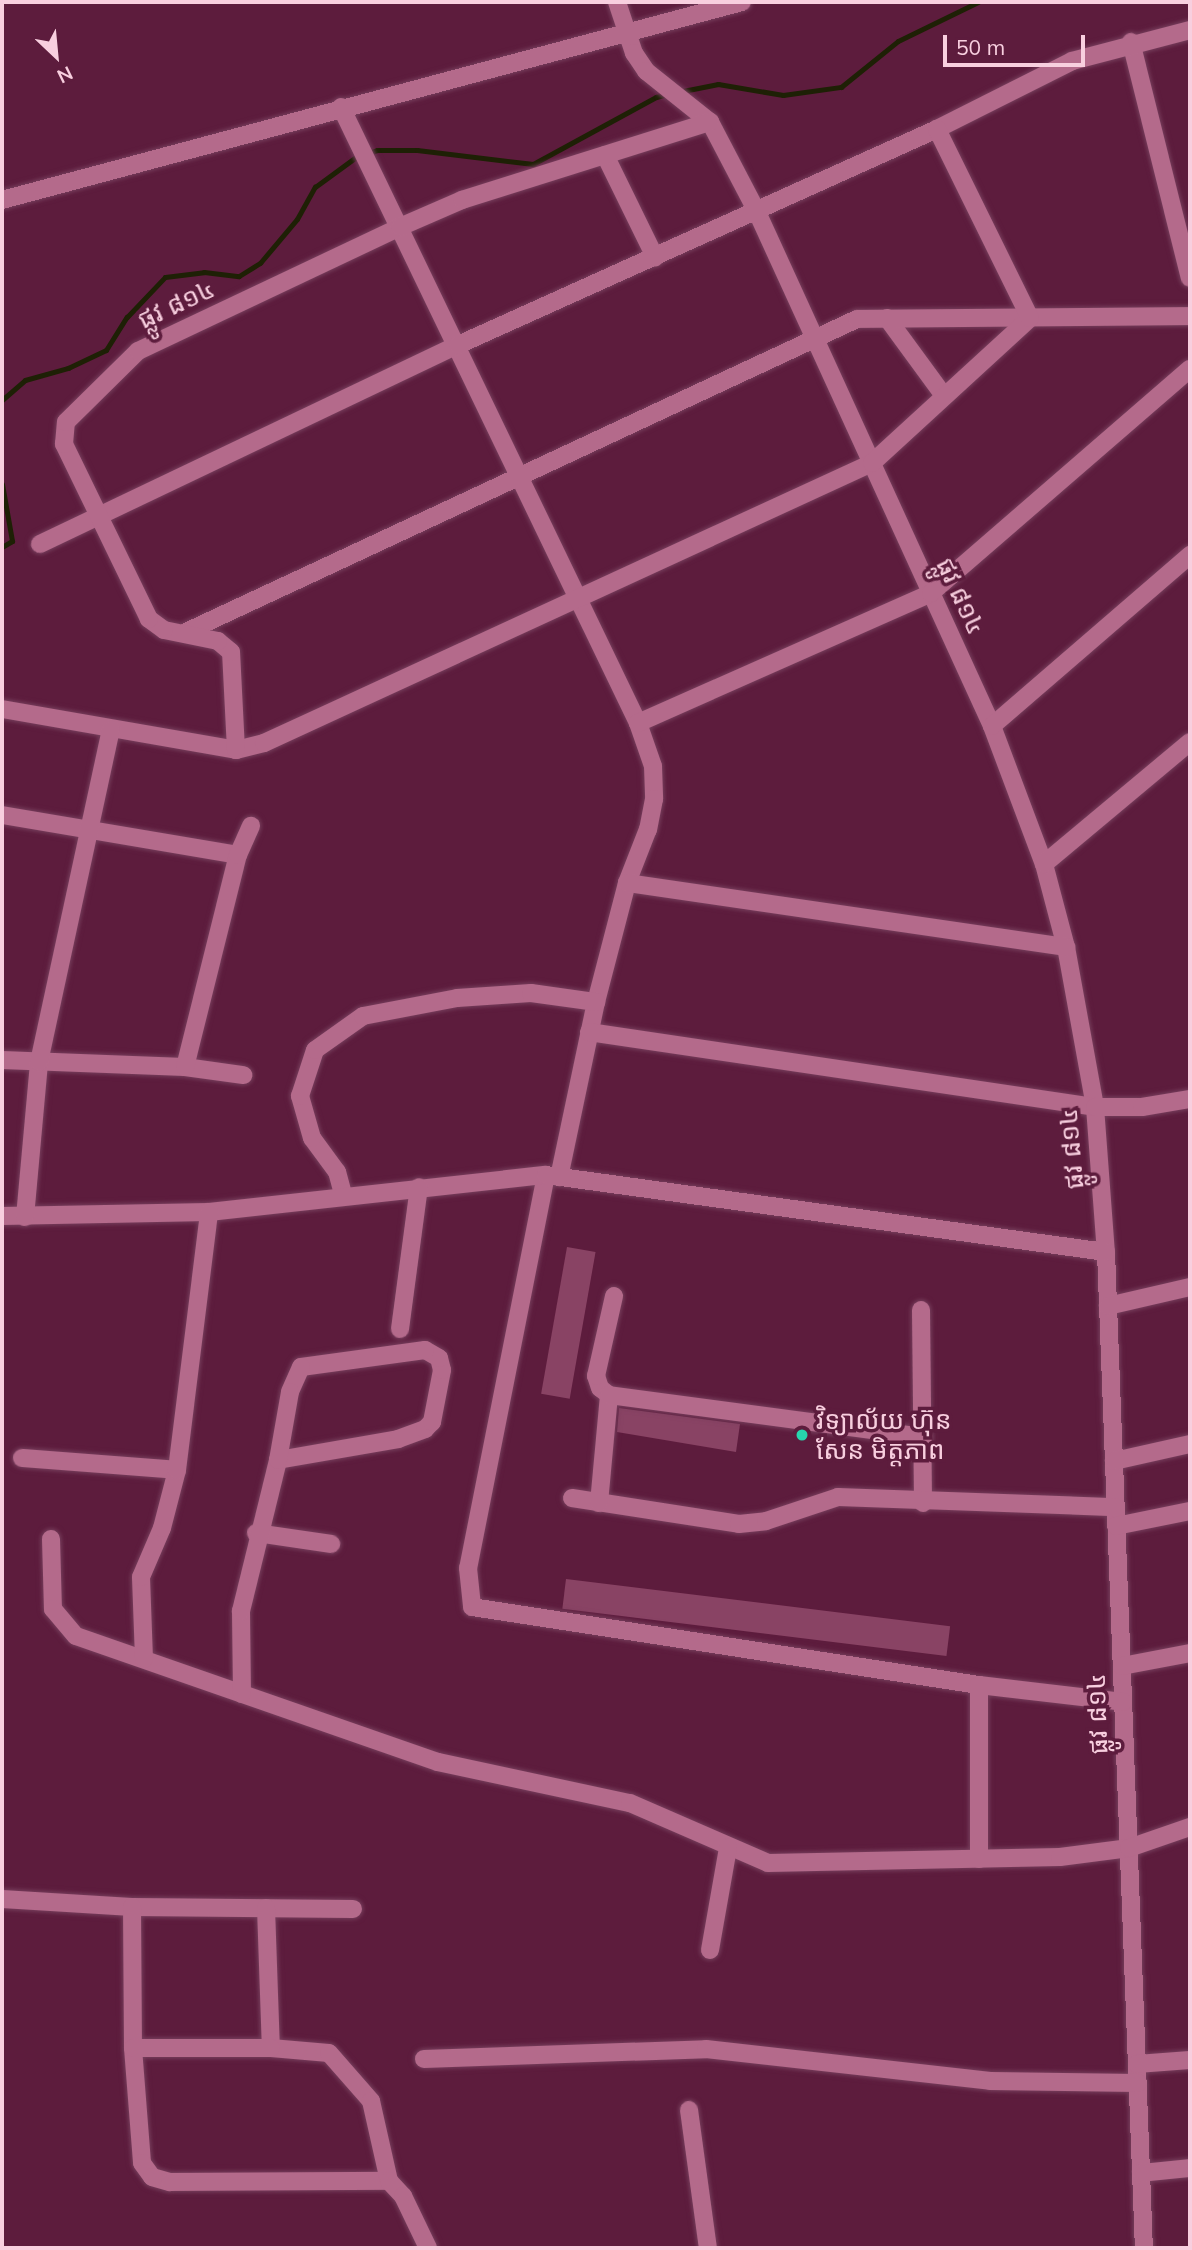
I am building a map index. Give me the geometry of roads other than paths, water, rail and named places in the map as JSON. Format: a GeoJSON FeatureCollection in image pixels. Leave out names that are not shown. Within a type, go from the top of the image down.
{"type":"FeatureCollection","features":[{"type":"Feature","properties":{"kind":"street"},"geometry":{"type":"LineString","coordinates":[[617,2],[626,32],[646,71],[703,116]]}},
{"type":"Feature","properties":{"kind":"street"},"geometry":{"type":"LineString","coordinates":[[2,200],[341,107],[742,2]]}},
{"type":"Feature","properties":{"kind":"street"},"geometry":{"type":"LineString","coordinates":[[40,544],[458,345],[937,129],[1072,61],[1131,42],[1190,30]]}},
{"type":"Feature","properties":{"kind":"street"},"geometry":{"type":"LineString","coordinates":[[1131,42],[1190,278]]}},
{"type":"Feature","properties":{"kind":"street"},"geometry":{"type":"LineString","coordinates":[[341,107],[377,185],[458,345],[516,477],[638,723],[653,766],[654,799],[627,883],[552,1176],[468,1569],[472,1607],[979,1685],[1123,1702]]}},
{"type":"Feature","properties":{"kind":"street","name":"ផ្លូវ ៨១៤"},"geometry":{"type":"LineString","coordinates":[[236,750],[231,652],[218,641],[186,632],[164,631],[149,619],[62,433],[66,422],[138,351],[462,200],[605,155],[703,116],[757,212],[992,726],[1044,864],[1066,947],[1095,1107],[1106,1252],[1144,2248]]}},
{"type":"Feature","properties":{"kind":"street"},"geometry":{"type":"LineString","coordinates":[[937,129],[1030,318]]}},
{"type":"Feature","properties":{"kind":"street"},"geometry":{"type":"LineString","coordinates":[[605,155],[655,257]]}},
{"type":"Feature","properties":{"kind":"street"},"geometry":{"type":"LineString","coordinates":[[186,632],[857,319],[1190,316]]}},
{"type":"Feature","properties":{"kind":"street"},"geometry":{"type":"LineString","coordinates":[[887,318],[944,396]]}},
{"type":"Feature","properties":{"kind":"street"},"geometry":{"type":"LineString","coordinates":[[2,709],[236,750],[264,743],[575,597],[872,463],[1030,318]]}},
{"type":"Feature","properties":{"kind":"street"},"geometry":{"type":"LineString","coordinates":[[638,723],[931,593],[1190,369]]}},
{"type":"Feature","properties":{"kind":"street"},"geometry":{"type":"LineString","coordinates":[[992,726],[1190,555]]}},
{"type":"Feature","properties":{"kind":"street"},"geometry":{"type":"LineString","coordinates":[[24,1217],[38,1062],[91,831],[111,730]]}},
{"type":"Feature","properties":{"kind":"street"},"geometry":{"type":"LineString","coordinates":[[1044,864],[1190,741]]}},
{"type":"Feature","properties":{"kind":"street"},"geometry":{"type":"LineString","coordinates":[[2,815],[238,855]]}},
{"type":"Feature","properties":{"kind":"street"},"geometry":{"type":"LineString","coordinates":[[185,1067],[238,855],[251,826]]}},
{"type":"Feature","properties":{"kind":"street"},"geometry":{"type":"LineString","coordinates":[[627,883],[1066,947]]}},
{"type":"Feature","properties":{"kind":"street"},"geometry":{"type":"LineString","coordinates":[[343,1194],[337,1172],[312,1139],[300,1096],[315,1050],[363,1016],[457,998],[531,993],[596,1002]]}},
{"type":"Feature","properties":{"kind":"street"},"geometry":{"type":"LineString","coordinates":[[589,1032],[1095,1107],[1142,1107],[1190,1099]]}},
{"type":"Feature","properties":{"kind":"street"},"geometry":{"type":"LineString","coordinates":[[2,1060],[185,1067],[243,1075]]}},
{"type":"Feature","properties":{"kind":"street"},"geometry":{"type":"LineString","coordinates":[[2,1216],[209,1212],[343,1194],[552,1176],[1106,1252]]}},
{"type":"Feature","properties":{"kind":"street"},"geometry":{"type":"LineString","coordinates":[[400,1329],[419,1187]]}},
{"type":"Feature","properties":{"kind":"street"},"geometry":{"type":"LineString","coordinates":[[144,1659],[141,1577],[162,1528],[177,1470],[209,1212]]}},
{"type":"Feature","properties":{"kind":"street"},"geometry":{"type":"LineString","coordinates":[[1108,1306],[1190,1287]]}},
{"type":"Feature","properties":{"kind":"street"},"geometry":{"type":"LineString","coordinates":[[614,1296],[596,1376],[600,1388],[609,1395],[923,1437]]}},
{"type":"Feature","properties":{"kind":"street"},"geometry":{"type":"LineString","coordinates":[[921,1310],[923,1503]]}},
{"type":"Feature","properties":{"kind":"street"},"geometry":{"type":"LineString","coordinates":[[242,1694],[241,1611],[256,1533],[278,1460],[290,1392],[301,1367],[425,1350],[439,1358],[442,1370],[432,1422],[425,1429],[398,1438],[278,1460]]}},
{"type":"Feature","properties":{"kind":"street"},"geometry":{"type":"LineString","coordinates":[[599,1503],[609,1395]]}},
{"type":"Feature","properties":{"kind":"street"},"geometry":{"type":"LineString","coordinates":[[1114,1461],[1190,1444]]}},
{"type":"Feature","properties":{"kind":"street"},"geometry":{"type":"LineString","coordinates":[[22,1458],[177,1470]]}},
{"type":"Feature","properties":{"kind":"street"},"geometry":{"type":"LineString","coordinates":[[572,1498],[739,1524],[765,1521],[838,1497],[923,1503],[1116,1507]]}},
{"type":"Feature","properties":{"kind":"street"},"geometry":{"type":"LineString","coordinates":[[1116,1526],[1190,1511]]}},
{"type":"Feature","properties":{"kind":"street"},"geometry":{"type":"LineString","coordinates":[[256,1533],[331,1544]]}},
{"type":"Feature","properties":{"kind":"street"},"geometry":{"type":"LineString","coordinates":[[51,1539],[49,1593],[63,1625],[76,1636],[438,1762],[630,1803],[728,1848],[788,1865],[1060,1857],[1129,1848],[1190,1827]]}},
{"type":"Feature","properties":{"kind":"street"},"geometry":{"type":"LineString","coordinates":[[1122,1666],[1190,1653]]}},
{"type":"Feature","properties":{"kind":"street"},"geometry":{"type":"LineString","coordinates":[[979,1685],[979,1859]]}},
{"type":"Feature","properties":{"kind":"street"},"geometry":{"type":"LineString","coordinates":[[710,1950],[728,1848]]}},
{"type":"Feature","properties":{"kind":"street"},"geometry":{"type":"LineString","coordinates":[[2,1899],[132,1907],[353,1909]]}},
{"type":"Feature","properties":{"kind":"street"},"geometry":{"type":"LineString","coordinates":[[132,1907],[133,2048],[142,2163],[152,2177],[170,2182],[389,2180]]}},
{"type":"Feature","properties":{"kind":"street"},"geometry":{"type":"LineString","coordinates":[[266,1908],[271,2048]]}},
{"type":"Feature","properties":{"kind":"street"},"geometry":{"type":"LineString","coordinates":[[133,2048],[271,2048],[329,2053],[372,2101],[389,2180],[403,2196],[428,2248]]}},
{"type":"Feature","properties":{"kind":"street"},"geometry":{"type":"LineString","coordinates":[[424,2059],[706,2049],[990,2081],[1138,2083]]}},
{"type":"Feature","properties":{"kind":"street"},"geometry":{"type":"LineString","coordinates":[[1137,2064],[1190,2060]]}},
{"type":"Feature","properties":{"kind":"street"},"geometry":{"type":"LineString","coordinates":[[689,2109],[708,2248]]}},
{"type":"Feature","properties":{"kind":"street"},"geometry":{"type":"LineString","coordinates":[[1141,2173],[1190,2168]]}},
{"type":"Feature","properties":{"kind":"waterway"},"geometry":{"type":"LineString","coordinates":[[678,92],[718,84],[783,95],[841,87],[898,41],[978,2]]}},
{"type":"Feature","properties":{"kind":"waterway"},"geometry":{"type":"LineString","coordinates":[[2,400],[25,380],[68,368],[106,350],[127,317],[165,277],[204,272],[239,276],[260,263],[297,219],[315,187],[356,157],[377,150],[417,150],[533,164],[656,97],[668,94]]}},
{"type":"Feature","properties":{"kind":"waterway"},"geometry":{"type":"LineString","coordinates":[[2,484],[12,541],[2,547]]}},
{"type":"Feature","properties":{"kind":"place","name":"វិទ្យាល័យ ហ៊ុន សែន មិត្តភាព"},"geometry":{"type":"Point","coordinates":[802,1435]}}]}
